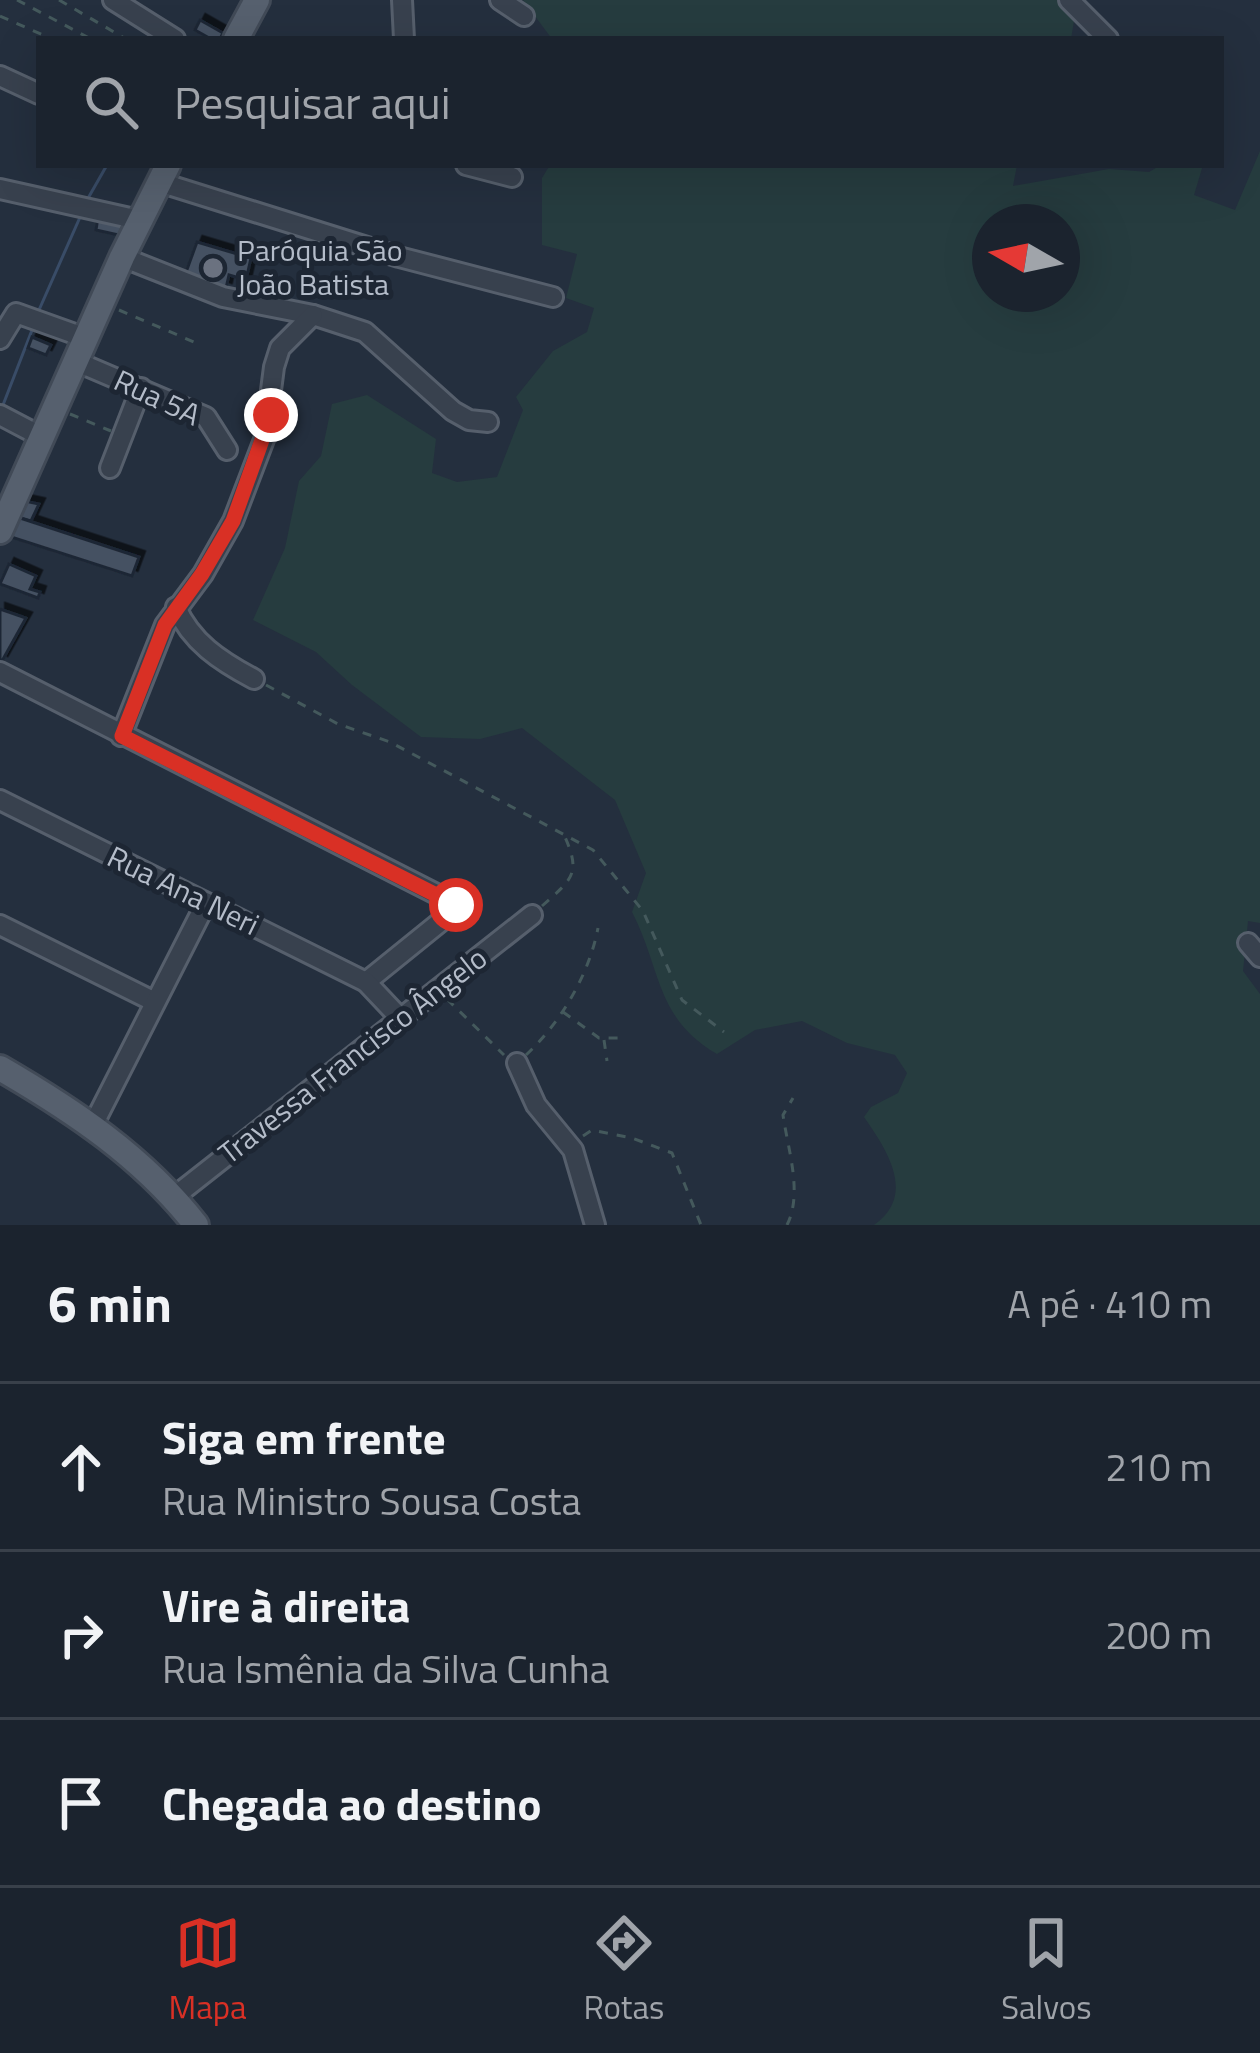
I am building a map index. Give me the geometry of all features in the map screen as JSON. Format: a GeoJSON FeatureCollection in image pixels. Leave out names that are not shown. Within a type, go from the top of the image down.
{"type":"FeatureCollection","features":[{"type":"Feature","properties":{"kind":"main road"},"geometry":{"type":"LineString","coordinates":[[238,36],[257,0]]}},
{"type":"Feature","properties":{"kind":"main road"},"geometry":{"type":"LineString","coordinates":[[0,531],[163,174]]}},
{"type":"Feature","properties":{"kind":"main road"},"geometry":{"type":"LineString","coordinates":[[0,1068],[92,1124],[174,1196],[196,1225]]}},
{"type":"Feature","properties":{"kind":"street"},"geometry":{"type":"LineString","coordinates":[[113,0],[165,33]]}},
{"type":"Feature","properties":{"kind":"street"},"geometry":{"type":"LineString","coordinates":[[402,0],[404,36]]}},
{"type":"Feature","properties":{"kind":"street"},"geometry":{"type":"LineString","coordinates":[[500,0],[524,16]]}},
{"type":"Feature","properties":{"kind":"street"},"geometry":{"type":"LineString","coordinates":[[1070,0],[1105,36]]}},
{"type":"Feature","properties":{"kind":"street"},"geometry":{"type":"LineString","coordinates":[[0,76],[36,93]]}},
{"type":"Feature","properties":{"kind":"street"},"geometry":{"type":"LineString","coordinates":[[479,168],[512,176]]}},
{"type":"Feature","properties":{"kind":"street"},"geometry":{"type":"LineString","coordinates":[[163,174],[399,257],[553,297]]}},
{"type":"Feature","properties":{"kind":"street"},"geometry":{"type":"LineString","coordinates":[[0,189],[139,220]]}},
{"type":"Feature","properties":{"kind":"street"},"geometry":{"type":"LineString","coordinates":[[122,257],[223,297],[313,315],[374,337],[453,411],[469,420],[488,422]]}},
{"type":"Feature","properties":{"kind":"street"},"geometry":{"type":"LineString","coordinates":[[122,736],[176,607],[233,521],[265,437],[280,348],[313,315]]}},
{"type":"Feature","properties":{"kind":"street","name":"Rua 5A"},"geometry":{"type":"LineString","coordinates":[[0,339],[30,318],[141,388],[206,417],[227,450]]}},
{"type":"Feature","properties":{"kind":"street"},"geometry":{"type":"LineString","coordinates":[[110,468],[141,388]]}},
{"type":"Feature","properties":{"kind":"street"},"geometry":{"type":"LineString","coordinates":[[2,416],[41,437]]}},
{"type":"Feature","properties":{"kind":"street"},"geometry":{"type":"LineString","coordinates":[[176,607],[183,624],[202,646],[254,679]]}},
{"type":"Feature","properties":{"kind":"street"},"geometry":{"type":"LineString","coordinates":[[0,673],[454,903],[455,910],[366,982]]}},
{"type":"Feature","properties":{"kind":"street","name":"Rua Ana Neri"},"geometry":{"type":"LineString","coordinates":[[0,800],[366,982],[399,1017]]}},
{"type":"Feature","properties":{"kind":"street"},"geometry":{"type":"LineString","coordinates":[[92,1124],[206,903]]}},
{"type":"Feature","properties":{"kind":"street","name":"Travessa Francisco Ângelo"},"geometry":{"type":"LineString","coordinates":[[174,1196],[532,915]]}},
{"type":"Feature","properties":{"kind":"street"},"geometry":{"type":"LineString","coordinates":[[0,925],[155,1002]]}},
{"type":"Feature","properties":{"kind":"street"},"geometry":{"type":"LineString","coordinates":[[517,1063],[536,1105],[573,1150],[595,1225]]}},
{"type":"Feature","properties":{"kind":"path"},"geometry":{"type":"LineString","coordinates":[[17,0],[86,36]]}},
{"type":"Feature","properties":{"kind":"path"},"geometry":{"type":"LineString","coordinates":[[59,0],[121,36]]}},
{"type":"Feature","properties":{"kind":"path"},"geometry":{"type":"LineString","coordinates":[[0,16],[45,36]]}},
{"type":"Feature","properties":{"kind":"path"},"geometry":{"type":"LineString","coordinates":[[110,306],[194,343]]}},
{"type":"Feature","properties":{"kind":"path"},"geometry":{"type":"LineString","coordinates":[[61,410],[124,436]]}},
{"type":"Feature","properties":{"kind":"path"},"geometry":{"type":"LineString","coordinates":[[254,679],[338,724],[390,742],[593,850],[643,911],[682,1000],[724,1032]]}},
{"type":"Feature","properties":{"kind":"path"},"geometry":{"type":"LineString","coordinates":[[532,915],[571,879],[572,854],[564,835]]}},
{"type":"Feature","properties":{"kind":"path"},"geometry":{"type":"LineString","coordinates":[[438,988],[494,1048],[517,1063],[543,1039],[562,1011],[592,956],[598,928]]}},
{"type":"Feature","properties":{"kind":"path"},"geometry":{"type":"LineString","coordinates":[[562,1011],[604,1038],[626,1038]]}},
{"type":"Feature","properties":{"kind":"path"},"geometry":{"type":"LineString","coordinates":[[604,1038],[607,1061]]}},
{"type":"Feature","properties":{"kind":"path"},"geometry":{"type":"LineString","coordinates":[[787,1225],[795,1180],[783,1115],[794,1098]]}},
{"type":"Feature","properties":{"kind":"path"},"geometry":{"type":"LineString","coordinates":[[573,1150],[586,1142],[583,1136],[592,1130],[632,1138],[672,1154],[701,1225]]}},
{"type":"Feature","properties":{"kind":"green space"},"geometry":{"type":"Polygon","coordinates":[[[523,0],[1077,3],[1072,36],[550,36],[523,0]]]}},
{"type":"Feature","properties":{"kind":"green space"},"geometry":{"type":"Polygon","coordinates":[[[1260,151],[1260,923],[1248,921],[1243,971],[1260,994],[1260,1225],[874,1225],[887,1213],[896,1186],[889,1158],[864,1117],[871,1107],[898,1093],[907,1073],[895,1055],[847,1043],[802,1021],[755,1030],[717,1054],[682,1025],[662,991],[632,912],[646,873],[615,800],[522,728],[480,739],[421,737],[316,652],[253,620],[285,548],[299,481],[321,456],[332,404],[367,395],[436,439],[432,473],[457,482],[497,477],[523,410],[516,397],[553,351],[587,332],[594,308],[566,298],[577,254],[542,245],[542,178],[548,168],[1016,168],[1013,186],[1109,169],[1202,168],[1194,195],[1235,210],[1260,151]]]}},
{"type":"Feature","properties":{"kind":"building"},"geometry":{"type":"Polygon","coordinates":[[[200,20],[223,33],[206,36],[195,30],[200,20]]]}},
{"type":"Feature","properties":{"kind":"building"},"geometry":{"type":"Polygon","coordinates":[[[98,217],[126,225],[123,236],[96,230],[98,217]]]}},
{"type":"Feature","properties":{"kind":"building"},"geometry":{"type":"Polygon","coordinates":[[[197,242],[251,258],[246,280],[229,275],[226,288],[185,275],[197,242]]]}},
{"type":"Feature","properties":{"kind":"building"},"geometry":{"type":"Polygon","coordinates":[[[32,337],[51,345],[46,355],[28,348],[32,337]]]}},
{"type":"Feature","properties":{"kind":"building"},"geometry":{"type":"Polygon","coordinates":[[[20,500],[39,504],[31,521],[14,516],[20,500]]]}},
{"type":"Feature","properties":{"kind":"building"},"geometry":{"type":"Polygon","coordinates":[[[14,516],[139,557],[132,576],[8,536],[14,516]]]}},
{"type":"Feature","properties":{"kind":"building"},"geometry":{"type":"Polygon","coordinates":[[[9,564],[36,576],[30,589],[40,592],[38,598],[0,584],[9,564]]]}},
{"type":"Feature","properties":{"kind":"building"},"geometry":{"type":"Polygon","coordinates":[[[0,609],[26,618],[2,661],[0,660],[0,609]]]}},
{"type":"Feature","properties":{"kind":"waterway"},"geometry":{"type":"LineString","coordinates":[[87,200],[105,168]]}},
{"type":"Feature","properties":{"kind":"waterway"},"geometry":{"type":"LineString","coordinates":[[39,310],[81,215]]}},
{"type":"Feature","properties":{"kind":"waterway"},"geometry":{"type":"LineString","coordinates":[[3,405],[34,325]]}},
{"type":"Feature","properties":{"kind":"place","name":"Paróquia São João Batista"},"geometry":{"type":"Point","coordinates":[213,268]}},
{"type":"Feature","properties":{"kind":"route"},"geometry":{"type":"LineString","coordinates":[[271,415],[233,521],[165,625],[122,736],[456,905]]}}]}
